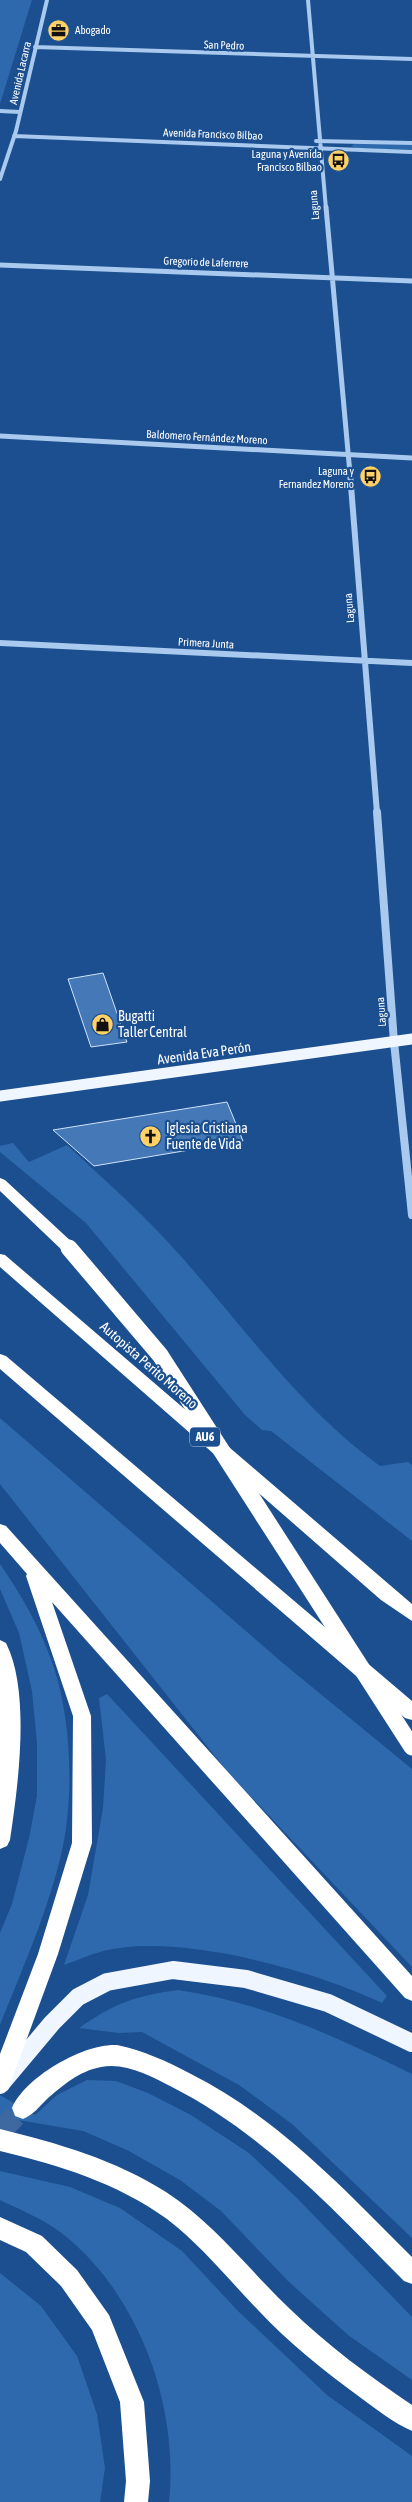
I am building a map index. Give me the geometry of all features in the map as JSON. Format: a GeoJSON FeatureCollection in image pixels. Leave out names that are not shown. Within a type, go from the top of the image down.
{"type":"FeatureCollection","features":[{"type":"Feature","properties":{"kind":"highway"},"geometry":{"type":"LineString","coordinates":[[0,1183],[69,1248],[160,1354],[412,1747]]}},
{"type":"Feature","properties":{"kind":"highway","name":"Autopista Perito Moreno"},"geometry":{"type":"LineString","coordinates":[[0,1259],[387,1595],[412,1614]]}},
{"type":"Feature","properties":{"kind":"highway"},"geometry":{"type":"LineString","coordinates":[[0,1360],[412,1712]]}},
{"type":"Feature","properties":{"kind":"highway"},"geometry":{"type":"LineString","coordinates":[[0,1531],[412,1991]]}},
{"type":"Feature","properties":{"kind":"highway"},"geometry":{"type":"LineString","coordinates":[[0,2083],[48,1954],[82,1842],[82,1716],[32,1568]]}},
{"type":"Feature","properties":{"kind":"highway"},"geometry":{"type":"LineString","coordinates":[[0,1648],[12,1718],[10,1776],[0,1840]]}},
{"type":"Feature","properties":{"kind":"highway"},"geometry":{"type":"LineString","coordinates":[[23,2108],[52,2079],[85,2060],[103,2056],[134,2059],[156,2068],[193,2084],[258,2126],[294,2155],[412,2273]]}},
{"type":"Feature","properties":{"kind":"highway"},"geometry":{"type":"LineString","coordinates":[[0,2140],[53,2152],[94,2168],[158,2200],[206,2237],[247,2283],[314,2348],[360,2384],[412,2419]]}},
{"type":"Feature","properties":{"kind":"highway"},"geometry":{"type":"LineString","coordinates":[[0,2228],[34,2244],[69,2278],[101,2323],[132,2402],[138,2481],[136,2502]]}},
{"type":"Feature","properties":{"kind":"main road","name":"Avenida Eva Perón"},"geometry":{"type":"LineString","coordinates":[[0,1096],[412,1039]]}},
{"type":"Feature","properties":{"kind":"main road"},"geometry":{"type":"LineString","coordinates":[[0,2083],[52,2023],[78,1997],[107,1982],[173,1970],[246,1979],[328,2003],[412,2043]]}},
{"type":"Feature","properties":{"kind":"street","name":"Avenida Lacarra"},"geometry":{"type":"LineString","coordinates":[[0,179],[16,131],[47,0]]}},
{"type":"Feature","properties":{"kind":"street","name":"Laguna"},"geometry":{"type":"LineString","coordinates":[[308,0],[346,455],[366,660],[394,1042],[412,1215]]}},
{"type":"Feature","properties":{"kind":"street","name":"San Pedro"},"geometry":{"type":"LineString","coordinates":[[35,47],[412,60]]}},
{"type":"Feature","properties":{"kind":"street"},"geometry":{"type":"LineString","coordinates":[[0,111],[20,112]]}},
{"type":"Feature","properties":{"kind":"street","name":"Avenida Francisco Bilbao"},"geometry":{"type":"LineString","coordinates":[[16,131],[224,138]]}},
{"type":"Feature","properties":{"kind":"street","name":"Avenida Francisco Bilbao"},"geometry":{"type":"LineString","coordinates":[[14,136],[320,144],[412,143]]}},
{"type":"Feature","properties":{"kind":"street","name":"Avenida Francisco Bilbao"},"geometry":{"type":"LineString","coordinates":[[312,141],[320,144],[412,152]]}},
{"type":"Feature","properties":{"kind":"street","name":"Gregorio de Laferrere"},"geometry":{"type":"LineString","coordinates":[[0,265],[412,281]]}},
{"type":"Feature","properties":{"kind":"street","name":"Baldomero Fernández Moreno"},"geometry":{"type":"LineString","coordinates":[[0,436],[412,458]]}},
{"type":"Feature","properties":{"kind":"street","name":"Primera Junta"},"geometry":{"type":"LineString","coordinates":[[0,643],[412,663]]}},
{"type":"Feature","properties":{"kind":"shaded area"},"geometry":{"type":"Polygon","coordinates":[[[0,0],[32,0],[0,104],[0,0]]]}},
{"type":"Feature","properties":{"kind":"shaded area"},"geometry":{"type":"Polygon","coordinates":[[[356,143],[412,145],[412,150],[356,148],[351,146],[356,143]]]}},
{"type":"Feature","properties":{"kind":"shaded area"},"geometry":{"type":"Polygon","coordinates":[[[13,1143],[29,1162],[67,1145],[154,1227],[293,1387],[349,1442],[380,1466],[408,1462],[412,1465],[412,1541],[271,1431],[262,1430],[245,1415],[86,1223],[0,1152],[0,1146],[13,1143]]]}},
{"type":"Feature","properties":{"kind":"shaded area"},"geometry":{"type":"Polygon","coordinates":[[[0,1418],[284,1664],[412,1769],[412,1967],[226,1770],[0,1484],[0,1418]]]}},
{"type":"Feature","properties":{"kind":"shaded area"},"geometry":{"type":"Polygon","coordinates":[[[0,1564],[16,1588],[43,1639],[59,1685],[67,1731],[69,1802],[63,1846],[51,1892],[0,2025],[0,1933],[12,1904],[29,1838],[37,1796],[37,1743],[32,1691],[19,1633],[0,1589],[0,1564]]]}},
{"type":"Feature","properties":{"kind":"shaded area"},"geometry":{"type":"Polygon","coordinates":[[[107,1694],[387,1996],[382,2003],[319,1978],[243,1957],[204,1950],[166,1946],[131,1947],[100,1952],[64,1965],[88,1895],[103,1808],[106,1760],[99,1698],[107,1694]]]}},
{"type":"Feature","properties":{"kind":"shaded area"},"geometry":{"type":"Polygon","coordinates":[[[178,1990],[240,2003],[270,2012],[327,2034],[412,2074],[412,2238],[292,2124],[239,2085],[142,2032],[119,2033],[79,2028],[104,2012],[126,2002],[149,1995],[178,1990]]]}},
{"type":"Feature","properties":{"kind":"shaded area"},"geometry":{"type":"Polygon","coordinates":[[[87,2080],[116,2081],[148,2093],[191,2115],[249,2153],[296,2197],[412,2317],[412,2380],[348,2335],[288,2281],[221,2211],[180,2180],[127,2150],[83,2131],[0,2117],[0,2095],[35,2115],[57,2095],[87,2080]]]}},
{"type":"Feature","properties":{"kind":"shaded area"},"geometry":{"type":"Polygon","coordinates":[[[0,2171],[70,2187],[120,2208],[182,2251],[238,2311],[327,2395],[412,2456],[412,2502],[169,2502],[171,2466],[168,2430],[161,2394],[150,2358],[135,2324],[116,2293],[94,2264],[69,2239],[45,2222],[0,2200],[0,2171]]]}},
{"type":"Feature","properties":{"kind":"shaded area"},"geometry":{"type":"Polygon","coordinates":[[[0,2273],[41,2306],[77,2356],[97,2414],[105,2468],[100,2502],[0,2502],[0,2273]]]}},
{"type":"Feature","properties":{"kind":"building","name":"Bugatti Taller Central"},"geometry":{"type":"Polygon","coordinates":[[[103,973],[127,1042],[91,1047],[68,979],[103,973]]]}},
{"type":"Feature","properties":{"kind":"building","name":"Iglesia Cristiana Fuente de Vida"},"geometry":{"type":"Polygon","coordinates":[[[227,1102],[243,1141],[94,1166],[53,1130],[227,1102]]]}},
{"type":"Feature","properties":{"kind":"tunnel"},"geometry":{"type":"LineString","coordinates":[[0,2132],[23,2108]]}},
{"type":"Feature","properties":{"kind":"place","name":"Abogado"},"geometry":{"type":"Point","coordinates":[59,30]}},
{"type":"Feature","properties":{"kind":"place","name":"Laguna y Avenida Francisco Bilbao"},"geometry":{"type":"Point","coordinates":[338,160]}},
{"type":"Feature","properties":{"kind":"place","name":"Laguna y Fernandez Moreno"},"geometry":{"type":"Point","coordinates":[370,477]}},
{"type":"Feature","properties":{"kind":"place","name":"Bugatti Taller Central"},"geometry":{"type":"Point","coordinates":[102,1024]}},
{"type":"Feature","properties":{"kind":"place","name":"Iglesia Cristiana Fuente de Vida"},"geometry":{"type":"Point","coordinates":[150,1136]}}]}
